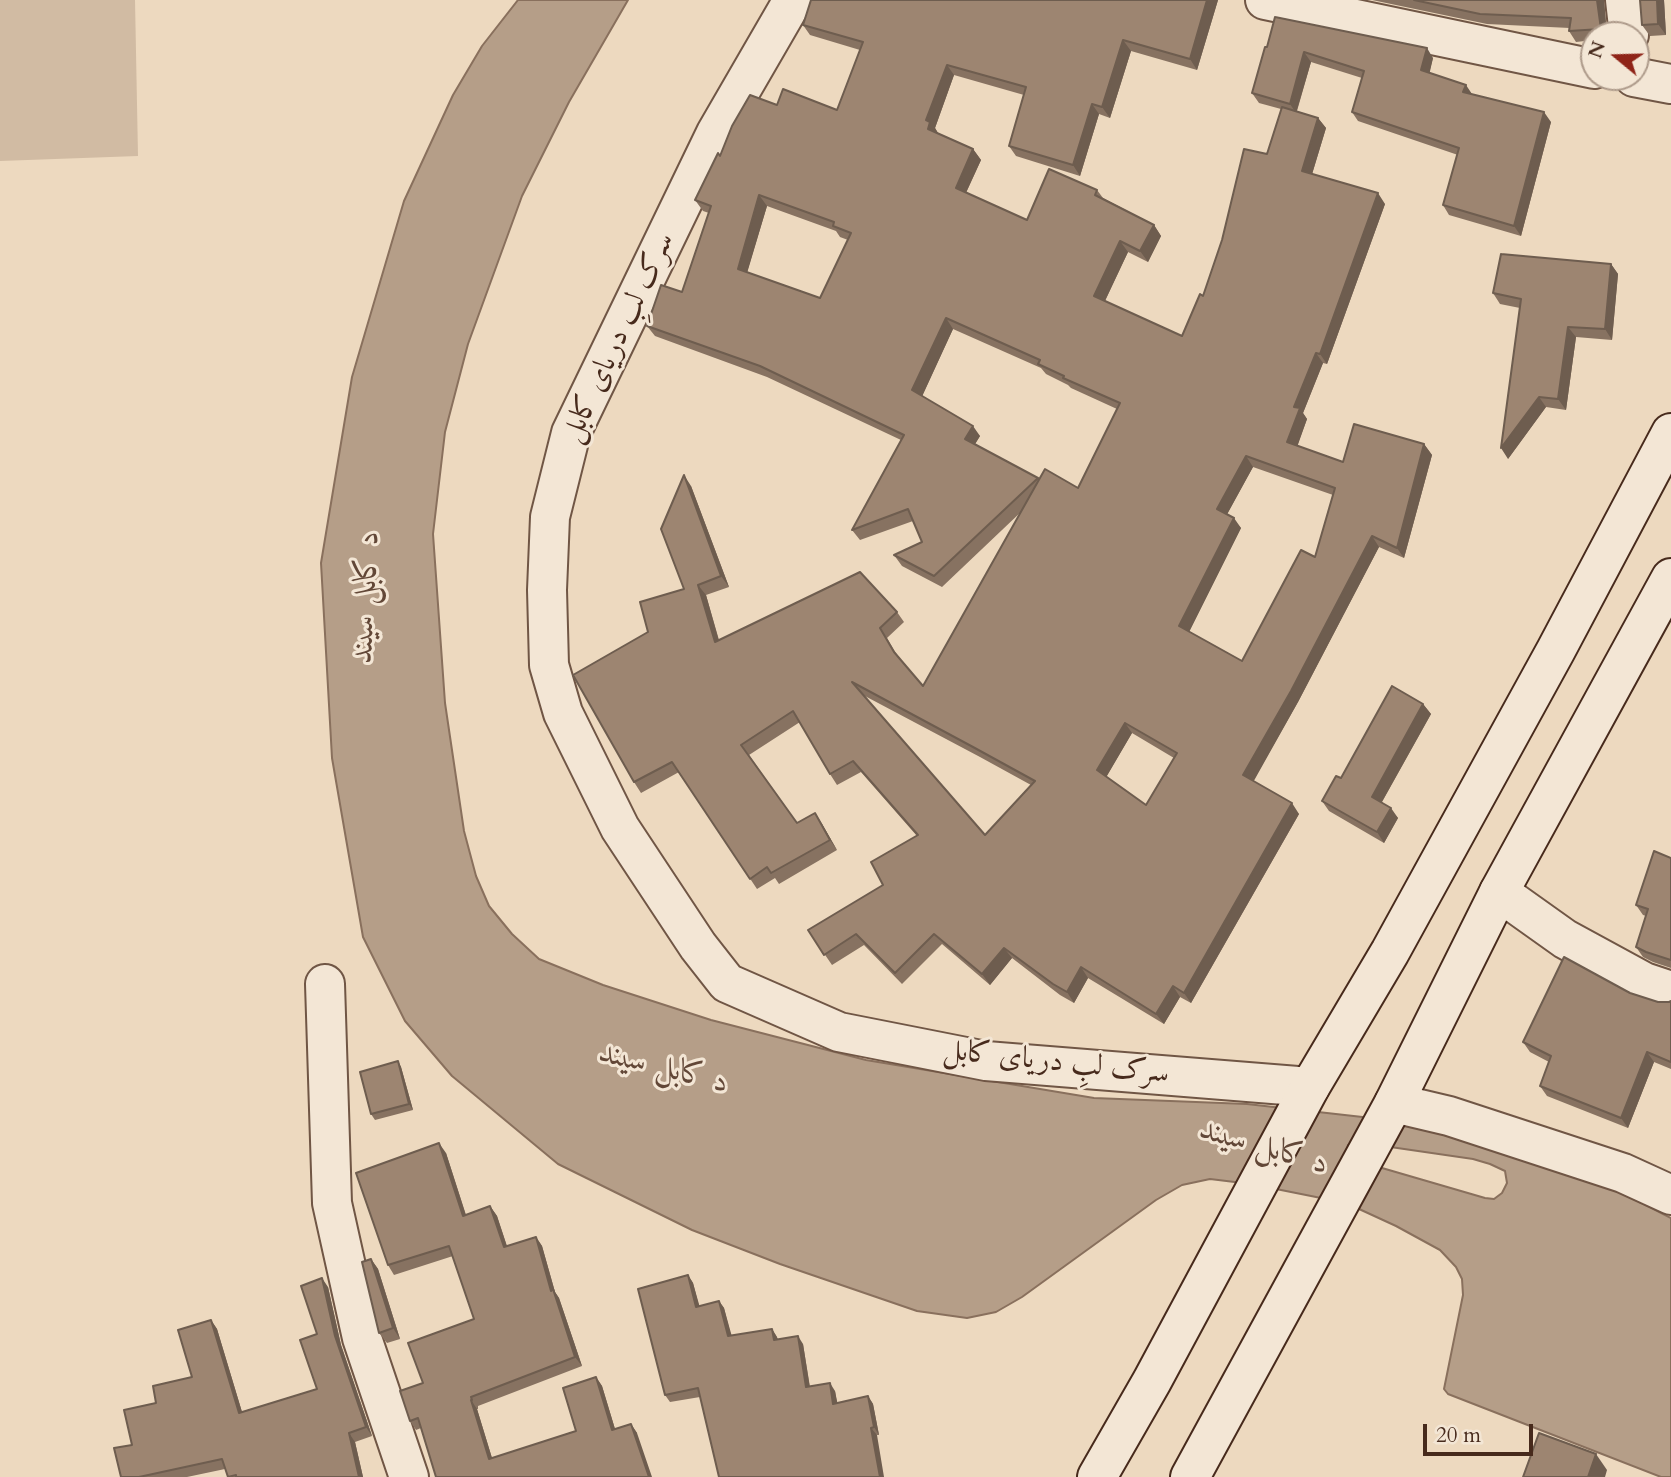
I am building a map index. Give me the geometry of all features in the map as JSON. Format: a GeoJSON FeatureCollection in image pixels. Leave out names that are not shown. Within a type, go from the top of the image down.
{"type":"FeatureCollection","features":[{"type":"Feature","properties":{"kind":"street","name":"سرک لبِ دریای کابل"},"geometry":{"type":"LineString","coordinates":[[793,0],[716,133],[571,433],[550,517],[547,590],[549,665],[564,713],[620,828],[698,946],[727,983],[839,1032],[985,1061],[1307,1092]]}},
{"type":"Feature","properties":{"kind":"street"},"geometry":{"type":"LineString","coordinates":[[1265,0],[1580,66]]}},
{"type":"Feature","properties":{"kind":"street"},"geometry":{"type":"LineString","coordinates":[[1625,0],[1627,21]]}},
{"type":"Feature","properties":{"kind":"street"},"geometry":{"type":"LineString","coordinates":[[1650,80],[1671,85]]}},
{"type":"Feature","properties":{"kind":"street"},"geometry":{"type":"LineString","coordinates":[[1097,1477],[1152,1381],[1307,1092],[1403,928],[1556,650],[1671,433]]}},
{"type":"Feature","properties":{"kind":"street"},"geometry":{"type":"LineString","coordinates":[[1190,1477],[1391,1108],[1499,891],[1671,578]]}},
{"type":"Feature","properties":{"kind":"street"},"geometry":{"type":"LineString","coordinates":[[1499,891],[1565,939],[1644,982],[1671,991]]}},
{"type":"Feature","properties":{"kind":"street"},"geometry":{"type":"LineString","coordinates":[[325,984],[332,1203],[362,1338],[409,1477]]}},
{"type":"Feature","properties":{"kind":"street"},"geometry":{"type":"LineString","coordinates":[[1391,1108],[1449,1116],[1623,1172],[1671,1195]]}},
{"type":"Feature","properties":{"kind":"shaded area"},"geometry":{"type":"Polygon","coordinates":[[[0,0],[135,0],[138,156],[0,161],[0,0]]]}},
{"type":"Feature","properties":{"kind":"water","name":"د کابل سيند"},"geometry":{"type":"Polygon","coordinates":[[[518,0],[628,0],[569,102],[522,196],[468,344],[445,432],[433,534],[445,703],[464,831],[476,876],[489,906],[512,934],[539,959],[603,985],[711,1020],[866,1060],[1094,1098],[1247,1104],[1398,1121],[1595,1179],[1671,1218],[1671,1477],[1661,1477],[1448,1394],[1444,1389],[1463,1295],[1462,1279],[1456,1267],[1440,1250],[1346,1203],[1251,1184],[1210,1179],[1182,1185],[1156,1200],[1022,1297],[996,1312],[967,1318],[917,1311],[780,1264],[692,1230],[558,1164],[452,1076],[405,1021],[363,937],[332,758],[321,563],[352,377],[404,201],[453,95],[482,46],[518,0]],[[1356,1142],[1348,1145],[1347,1155],[1358,1161],[1494,1199],[1502,1193],[1507,1183],[1505,1171],[1473,1159],[1356,1142]]]}},
{"type":"Feature","properties":{"kind":"building"},"geometry":{"type":"Polygon","coordinates":[[[811,0],[1207,0],[1190,59],[1123,40],[1102,107],[1092,104],[1073,165],[1009,146],[1026,87],[947,65],[926,120],[930,122],[928,129],[973,149],[956,188],[1027,220],[1049,169],[1097,190],[1095,195],[1154,225],[1140,251],[1120,241],[1094,296],[1182,336],[1200,294],[1203,296],[1222,240],[1244,149],[1267,154],[1282,107],[1318,118],[1302,171],[1378,193],[1320,354],[1316,353],[1294,407],[1300,408],[1287,442],[1343,462],[1354,424],[1424,444],[1397,548],[1372,536],[1291,691],[1243,775],[1292,803],[1184,993],[1173,986],[1156,1014],[1081,967],[1067,992],[1004,948],[982,974],[934,934],[895,973],[856,934],[824,955],[808,930],[883,885],[871,862],[918,835],[853,761],[830,774],[793,711],[741,745],[797,823],[815,813],[830,840],[771,873],[767,867],[750,879],[672,762],[634,782],[573,675],[648,632],[640,602],[684,589],[661,529],[684,475],[721,576],[698,585],[715,642],[860,572],[897,612],[880,628],[894,652],[923,686],[1045,469],[1078,488],[1120,403],[1063,378],[1064,376],[1038,364],[1040,360],[946,318],[912,390],[973,426],[965,439],[1038,478],[934,576],[894,555],[922,542],[908,509],[852,530],[904,435],[760,366],[647,326],[661,285],[682,292],[711,206],[695,200],[750,95],[777,105],[783,89],[837,110],[863,42],[803,25],[811,0]],[[759,195],[738,269],[820,298],[851,233],[833,226],[834,222],[759,195]],[[1246,456],[1217,509],[1234,518],[1179,626],[1242,661],[1301,550],[1315,557],[1335,488],[1246,456]],[[852,682],[985,835],[1035,781],[852,682]],[[1125,723],[1097,770],[1146,805],[1177,753],[1125,723]]]}},
{"type":"Feature","properties":{"kind":"building"},"geometry":{"type":"Polygon","coordinates":[[[1414,0],[1597,0],[1600,21],[1580,21],[1580,30],[1569,31],[1571,18],[1480,14],[1414,0]]]}},
{"type":"Feature","properties":{"kind":"building"},"geometry":{"type":"Polygon","coordinates":[[[1640,0],[1657,0],[1658,24],[1642,21],[1640,0]]]}},
{"type":"Feature","properties":{"kind":"building"},"geometry":{"type":"Polygon","coordinates":[[[1275,17],[1427,48],[1421,70],[1466,85],[1463,92],[1544,112],[1514,226],[1443,205],[1459,148],[1352,112],[1364,71],[1304,52],[1290,104],[1252,93],[1275,17]]]}},
{"type":"Feature","properties":{"kind":"building"},"geometry":{"type":"Polygon","coordinates":[[[1501,254],[1611,264],[1605,329],[1568,327],[1558,399],[1539,397],[1501,448],[1521,299],[1493,293],[1501,254]]]}},
{"type":"Feature","properties":{"kind":"building"},"geometry":{"type":"Polygon","coordinates":[[[1392,686],[1423,704],[1372,797],[1391,808],[1377,832],[1322,801],[1336,776],[1341,778],[1392,686]]]}},
{"type":"Feature","properties":{"kind":"building"},"geometry":{"type":"Polygon","coordinates":[[[1654,851],[1671,858],[1671,960],[1636,947],[1648,909],[1636,905],[1654,851]]]}},
{"type":"Feature","properties":{"kind":"building"},"geometry":{"type":"Polygon","coordinates":[[[1564,957],[1630,993],[1658,1002],[1671,1001],[1671,1062],[1647,1052],[1621,1118],[1540,1086],[1551,1056],[1523,1042],[1564,957]]]}},
{"type":"Feature","properties":{"kind":"building"},"geometry":{"type":"Polygon","coordinates":[[[398,1061],[409,1104],[371,1114],[360,1072],[398,1061]]]}},
{"type":"Feature","properties":{"kind":"building"},"geometry":{"type":"Polygon","coordinates":[[[439,1143],[463,1216],[490,1206],[504,1247],[536,1237],[551,1291],[553,1289],[575,1357],[471,1397],[489,1459],[576,1431],[563,1388],[596,1377],[612,1430],[631,1424],[649,1477],[436,1477],[418,1418],[410,1421],[400,1391],[423,1383],[408,1343],[474,1319],[449,1246],[388,1265],[356,1173],[439,1143]]]}},
{"type":"Feature","properties":{"kind":"building"},"geometry":{"type":"Polygon","coordinates":[[[371,1259],[393,1328],[379,1333],[362,1262],[371,1259]]]}},
{"type":"Feature","properties":{"kind":"building"},"geometry":{"type":"Polygon","coordinates":[[[688,1275],[696,1307],[719,1301],[728,1336],[772,1329],[774,1340],[798,1336],[806,1387],[830,1383],[833,1404],[868,1396],[880,1477],[719,1477],[698,1388],[665,1395],[638,1289],[688,1275]]]}},
{"type":"Feature","properties":{"kind":"building"},"geometry":{"type":"Polygon","coordinates":[[[322,1278],[335,1336],[366,1427],[349,1433],[359,1477],[228,1477],[222,1459],[139,1477],[121,1477],[114,1448],[132,1445],[124,1410],[156,1403],[153,1386],[192,1377],[178,1330],[211,1320],[239,1413],[317,1389],[300,1340],[317,1334],[301,1286],[322,1278]]]}},
{"type":"Feature","properties":{"kind":"building"},"geometry":{"type":"Polygon","coordinates":[[[1539,1433],[1596,1454],[1588,1477],[1523,1477],[1539,1433]]]}}]}
